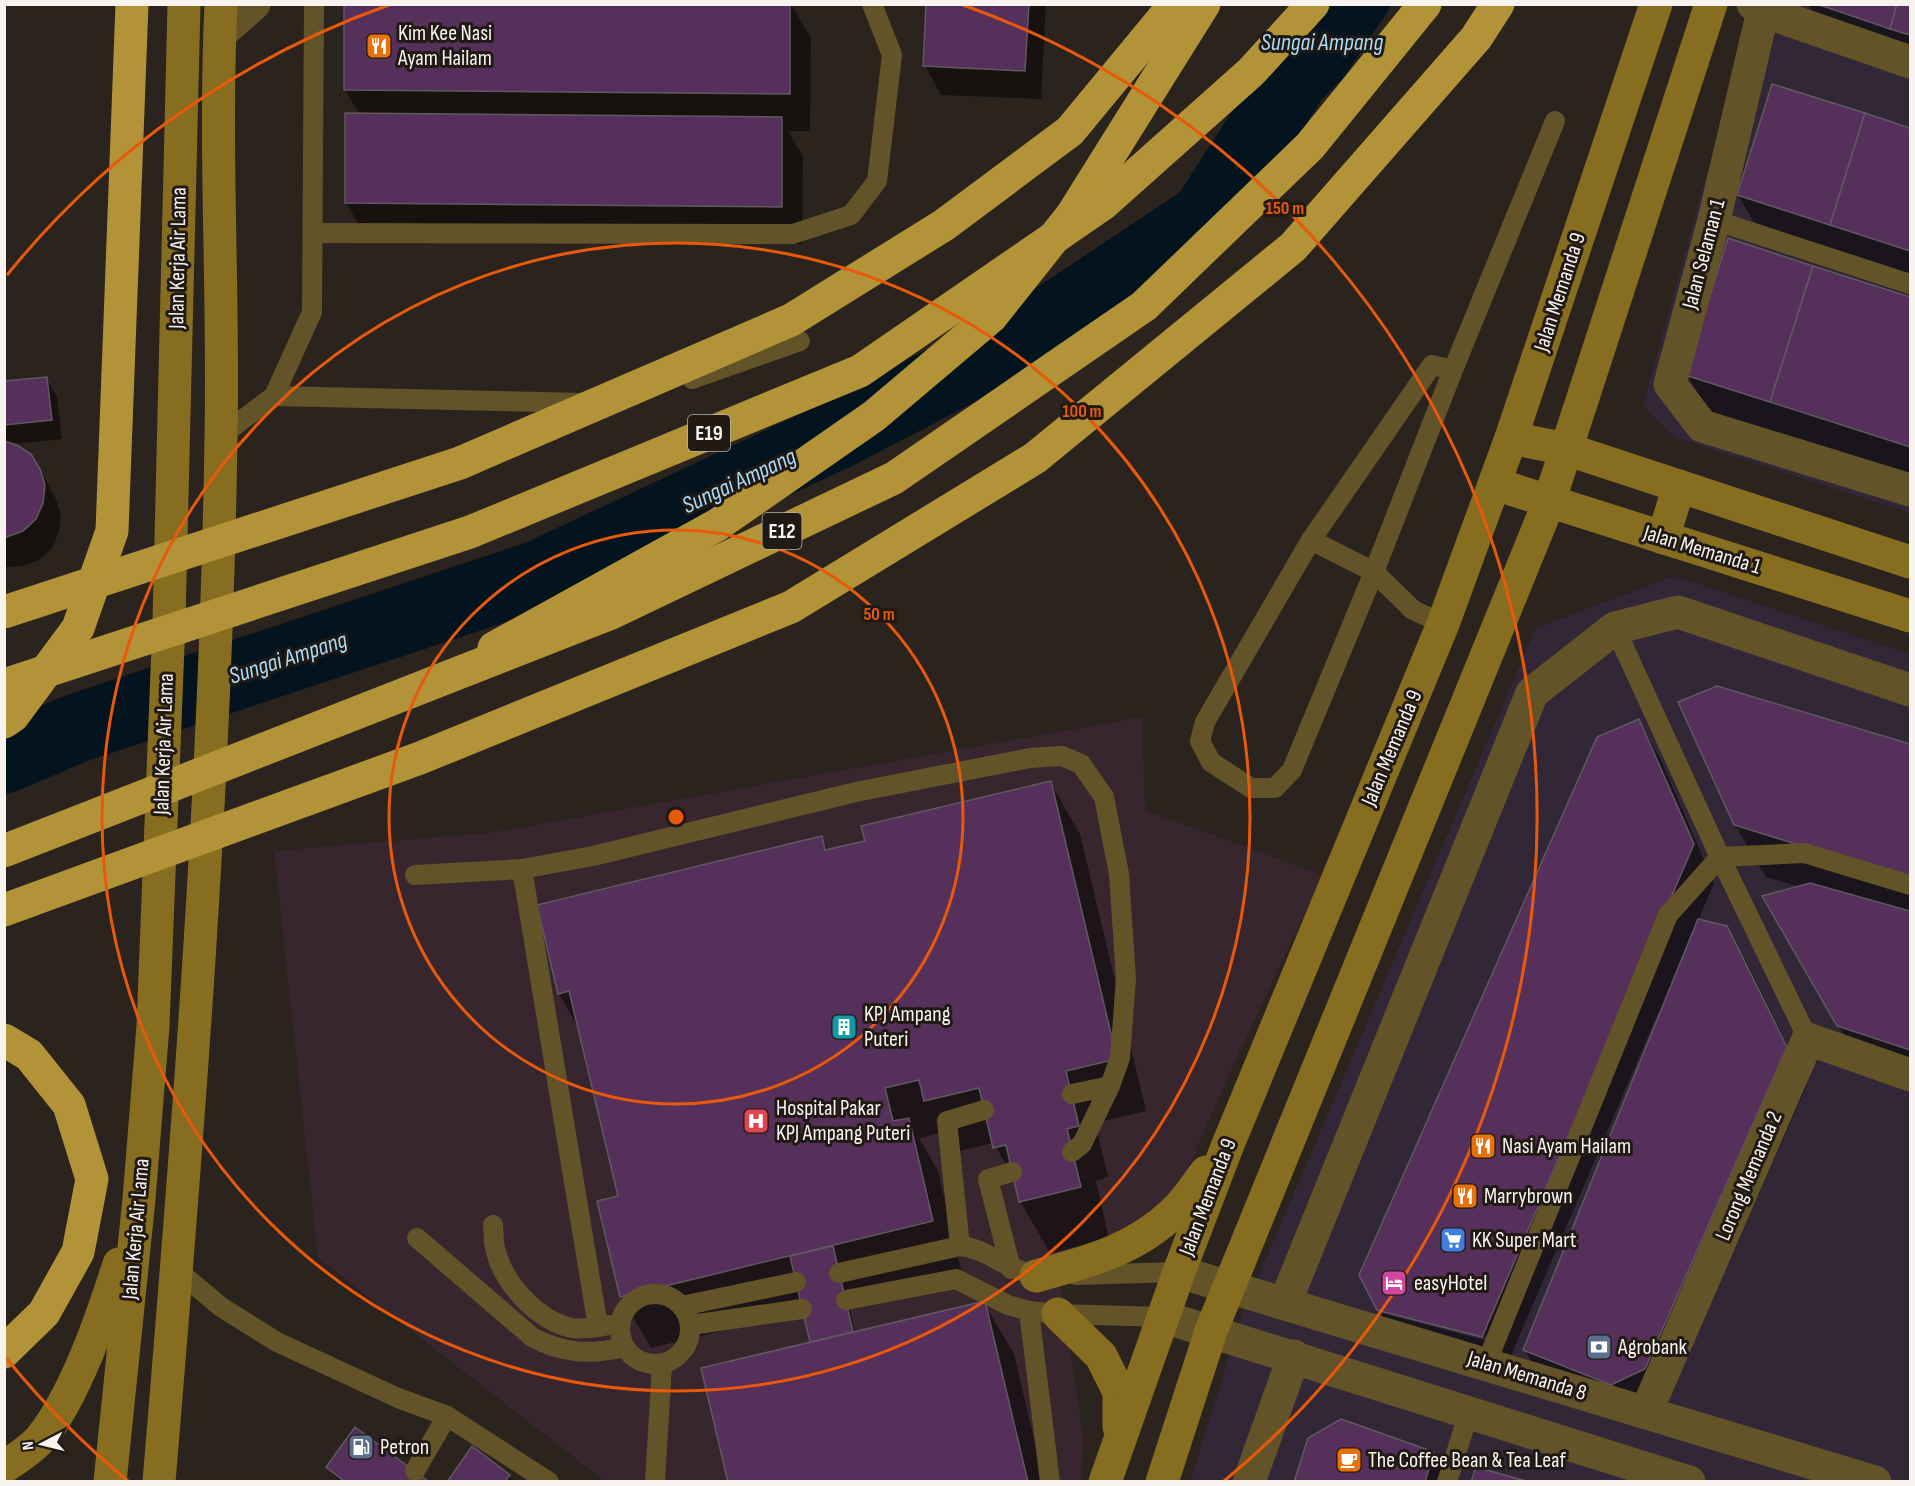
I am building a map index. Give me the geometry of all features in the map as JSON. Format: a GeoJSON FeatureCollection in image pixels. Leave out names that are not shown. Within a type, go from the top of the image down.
{"type":"FeatureCollection","features":[{"type":"Feature","properties":{"kind":"highway"},"geometry":{"type":"LineString","coordinates":[[7,708],[78,628],[112,531],[132,4]]}},
{"type":"Feature","properties":{"kind":"highway"},"geometry":{"type":"LineString","coordinates":[[4,612],[460,464],[791,320],[944,225],[1071,131],[1175,4]]}},
{"type":"Feature","properties":{"kind":"highway"},"geometry":{"type":"LineString","coordinates":[[438,680],[717,525],[874,417],[991,317],[1072,215],[1203,4]]}},
{"type":"Feature","properties":{"kind":"highway","name":"E19"},"geometry":{"type":"LineString","coordinates":[[7,708],[470,532],[860,371],[1102,204],[1251,72],[1313,4]]}},
{"type":"Feature","properties":{"kind":"highway","name":"E12"},"geometry":{"type":"LineString","coordinates":[[4,852],[609,614],[894,478],[1144,306],[1310,146],[1425,4]]}},
{"type":"Feature","properties":{"kind":"highway"},"geometry":{"type":"LineString","coordinates":[[4,910],[420,758],[790,607],[1035,459],[1293,247],[1476,38],[1498,4]]}},
{"type":"Feature","properties":{"kind":"highway"},"geometry":{"type":"LineString","coordinates":[[4,1040],[29,1055],[69,1105],[92,1179],[78,1252],[44,1313],[4,1352]]}},
{"type":"Feature","properties":{"kind":"street","name":"Jalan Kerja Air Lama"},"geometry":{"type":"LineString","coordinates":[[110,1482],[139,1199],[153,1026],[166,687],[184,4]]}},
{"type":"Feature","properties":{"kind":"street"},"geometry":{"type":"LineString","coordinates":[[221,19],[254,4]]}},
{"type":"Feature","properties":{"kind":"street","name":"Jalan Memanda 9"},"geometry":{"type":"LineString","coordinates":[[1105,1482],[1179,1272],[1227,1147],[1443,624],[1511,438],[1656,4]]}},
{"type":"Feature","properties":{"kind":"street"},"geometry":{"type":"LineString","coordinates":[[1162,1482],[1211,1331],[1549,502],[1712,4]]}},
{"type":"Feature","properties":{"kind":"street","name":"Jalan Selaman 1"},"geometry":{"type":"LineString","coordinates":[[1911,62],[1761,7],[1714,220],[1670,384],[1702,426],[1911,489]]}},
{"type":"Feature","properties":{"kind":"street","name":"Jalan Kerja Air Lama"},"geometry":{"type":"LineString","coordinates":[[159,1482],[191,1087],[211,723],[221,436],[221,19]]}},
{"type":"Feature","properties":{"kind":"street"},"geometry":{"type":"LineString","coordinates":[[1511,438],[1566,449],[1911,561]]}},
{"type":"Feature","properties":{"kind":"street","name":"Jalan Memanda 1"},"geometry":{"type":"LineString","coordinates":[[1495,484],[1911,616]]}},
{"type":"Feature","properties":{"kind":"street"},"geometry":{"type":"LineString","coordinates":[[1663,538],[1679,486]]}},
{"type":"Feature","properties":{"kind":"street"},"geometry":{"type":"LineString","coordinates":[[1286,1303],[1532,693],[1615,628],[1678,612],[1911,690]]}},
{"type":"Feature","properties":{"kind":"street"},"geometry":{"type":"LineString","coordinates":[[1808,1039],[1911,1076]]}},
{"type":"Feature","properties":{"kind":"street","name":"Lorong Memanda 2"},"geometry":{"type":"LineString","coordinates":[[1646,1412],[1808,1039]]}},
{"type":"Feature","properties":{"kind":"street"},"geometry":{"type":"LineString","coordinates":[[1024,1272],[1098,1259],[1139,1240],[1175,1212],[1227,1147]]}},
{"type":"Feature","properties":{"kind":"street"},"geometry":{"type":"LineString","coordinates":[[4,1467],[40,1439],[60,1408],[99,1326],[139,1199]]}},
{"type":"Feature","properties":{"kind":"street","name":"Jalan Memanda 8"},"geometry":{"type":"LineString","coordinates":[[1179,1272],[1875,1482]]}},
{"type":"Feature","properties":{"kind":"street"},"geometry":{"type":"LineString","coordinates":[[1043,1312],[1101,1356],[1119,1392],[1120,1438]]}},
{"type":"Feature","properties":{"kind":"street"},"geometry":{"type":"LineString","coordinates":[[1164,1317],[1469,1412],[1632,1473],[1689,1482]]}},
{"type":"Feature","properties":{"kind":"street"},"geometry":{"type":"LineString","coordinates":[[1249,1482],[1294,1356]]}},
{"type":"Feature","properties":{"kind":"street"},"geometry":{"type":"LineString","coordinates":[[164,1428],[174,1482]]}},
{"type":"Feature","properties":{"kind":"lane"},"geometry":{"type":"LineString","coordinates":[[221,436],[274,396],[312,312],[314,4]]}},
{"type":"Feature","properties":{"kind":"lane"},"geometry":{"type":"LineString","coordinates":[[314,233],[793,234],[850,215],[876,182],[892,55],[872,4]]}},
{"type":"Feature","properties":{"kind":"lane"},"geometry":{"type":"LineString","coordinates":[[1453,370],[1432,365],[1311,540],[1205,722],[1200,741],[1211,762],[1251,788],[1275,788],[1292,770],[1556,121]]}},
{"type":"Feature","properties":{"kind":"lane"},"geometry":{"type":"LineString","coordinates":[[1714,220],[1911,284]]}},
{"type":"Feature","properties":{"kind":"lane"},"geometry":{"type":"LineString","coordinates":[[274,396],[619,404],[800,341]]}},
{"type":"Feature","properties":{"kind":"lane"},"geometry":{"type":"LineString","coordinates":[[1311,540],[1374,572],[1413,610],[1443,624]]}},
{"type":"Feature","properties":{"kind":"lane"},"geometry":{"type":"LineString","coordinates":[[1615,628],[1720,857],[1808,1039]]}},
{"type":"Feature","properties":{"kind":"lane"},"geometry":{"type":"LineString","coordinates":[[415,875],[522,869],[593,856],[856,792],[1030,758],[1062,756],[1081,764],[1104,796],[1117,862],[1126,979],[1120,1058],[1110,1086],[1082,1144],[1072,1152]]}},
{"type":"Feature","properties":{"kind":"lane"},"geometry":{"type":"LineString","coordinates":[[1486,1364],[1668,915],[1720,857],[1804,853],[1911,885]]}},
{"type":"Feature","properties":{"kind":"lane"},"geometry":{"type":"LineString","coordinates":[[522,869],[598,1327]]}},
{"type":"Feature","properties":{"kind":"lane"},"geometry":{"type":"LineString","coordinates":[[1072,1094],[1110,1086]]}},
{"type":"Feature","properties":{"kind":"lane"},"geometry":{"type":"LineString","coordinates":[[960,1246],[947,1121],[984,1110]]}},
{"type":"Feature","properties":{"kind":"lane"},"geometry":{"type":"LineString","coordinates":[[1012,1172],[988,1179],[1024,1272]]}},
{"type":"Feature","properties":{"kind":"lane"},"geometry":{"type":"LineString","coordinates":[[493,1225],[496,1252],[508,1280],[531,1305],[549,1320],[573,1329],[620,1323]]}},
{"type":"Feature","properties":{"kind":"lane"},"geometry":{"type":"LineString","coordinates":[[417,1238],[532,1337],[551,1347],[599,1353],[624,1347]]}},
{"type":"Feature","properties":{"kind":"lane"},"geometry":{"type":"LineString","coordinates":[[839,1274],[960,1246],[978,1249],[1024,1272],[1179,1272]]}},
{"type":"Feature","properties":{"kind":"lane"},"geometry":{"type":"LineString","coordinates":[[177,1270],[221,1307],[277,1342],[398,1398],[447,1416],[549,1482]]}},
{"type":"Feature","properties":{"kind":"lane"},"geometry":{"type":"LineString","coordinates":[[846,1300],[956,1279],[1008,1305],[1043,1312],[1164,1317]]}},
{"type":"Feature","properties":{"kind":"lane"},"geometry":{"type":"LineString","coordinates":[[682,1306],[796,1282]]}},
{"type":"Feature","properties":{"kind":"lane"},"geometry":{"type":"LineString","coordinates":[[663,1294],[682,1306],[691,1325],[690,1338],[684,1350],[674,1359],[662,1365],[640,1362],[624,1347],[620,1323],[624,1313],[640,1297],[663,1294]]}},
{"type":"Feature","properties":{"kind":"lane"},"geometry":{"type":"LineString","coordinates":[[691,1325],[802,1309]]}},
{"type":"Feature","properties":{"kind":"lane"},"geometry":{"type":"LineString","coordinates":[[1043,1312],[1050,1482]]}},
{"type":"Feature","properties":{"kind":"lane"},"geometry":{"type":"LineString","coordinates":[[655,1482],[662,1365]]}},
{"type":"Feature","properties":{"kind":"lane"},"geometry":{"type":"LineString","coordinates":[[1447,1482],[1469,1412]]}},
{"type":"Feature","properties":{"kind":"lane"},"geometry":{"type":"LineString","coordinates":[[415,1472],[447,1416]]}},
{"type":"Feature","properties":{"kind":"shaded area"},"geometry":{"type":"Polygon","coordinates":[[[1753,5],[1910,5],[1910,513],[1674,437],[1643,405],[1753,5]]]}},
{"type":"Feature","properties":{"kind":"shaded area"},"geometry":{"type":"Polygon","coordinates":[[[1674,576],[1910,654],[1910,1481],[1190,1482],[1241,1317],[1536,628],[1674,576]]]}},
{"type":"Feature","properties":{"kind":"shaded area","name":"Hospital Pakar KPJ Ampang Puteri"},"geometry":{"type":"Polygon","coordinates":[[[1142,717],[1145,810],[1323,875],[1230,1072],[1188,1169],[1145,1226],[1057,1262],[1083,1435],[1082,1481],[606,1482],[318,1258],[274,851],[495,832],[1142,717]]]}},
{"type":"Feature","properties":{"kind":"water","name":"Sungai Ampang"},"geometry":{"type":"Polygon","coordinates":[[[1298,5],[1392,5],[1344,77],[1205,217],[1298,5]]]}},
{"type":"Feature","properties":{"kind":"building"},"geometry":{"type":"Polygon","coordinates":[[[344,4],[790,4],[790,94],[344,90],[344,4]]]}},
{"type":"Feature","properties":{"kind":"building"},"geometry":{"type":"Polygon","coordinates":[[[926,4],[1029,4],[1025,71],[923,66],[926,4]]]}},
{"type":"Feature","properties":{"kind":"building"},"geometry":{"type":"Polygon","coordinates":[[[1817,4],[1897,4],[1890,29],[1817,4]]]}},
{"type":"Feature","properties":{"kind":"building"},"geometry":{"type":"Polygon","coordinates":[[[1897,4],[1910,4],[1910,35],[1890,29],[1897,4]]]}},
{"type":"Feature","properties":{"kind":"building"},"geometry":{"type":"Polygon","coordinates":[[[1772,84],[1865,113],[1830,225],[1737,195],[1772,84]]]}},
{"type":"Feature","properties":{"kind":"building"},"geometry":{"type":"Polygon","coordinates":[[[345,113],[782,117],[782,207],[345,203],[345,113]]]}},
{"type":"Feature","properties":{"kind":"building"},"geometry":{"type":"Polygon","coordinates":[[[1865,113],[1910,128],[1910,251],[1830,225],[1865,113]]]}},
{"type":"Feature","properties":{"kind":"building"},"geometry":{"type":"Polygon","coordinates":[[[1728,238],[1813,266],[1770,402],[1685,375],[1728,238]]]}},
{"type":"Feature","properties":{"kind":"building"},"geometry":{"type":"Polygon","coordinates":[[[1813,266],[1910,297],[1910,447],[1770,402],[1813,266]]]}},
{"type":"Feature","properties":{"kind":"building"},"geometry":{"type":"Polygon","coordinates":[[[47,377],[52,420],[4,425],[4,381],[47,377]]]}},
{"type":"Feature","properties":{"kind":"building"},"geometry":{"type":"Polygon","coordinates":[[[4,441],[17,445],[31,454],[40,469],[45,485],[43,503],[36,519],[23,531],[4,538],[4,441]]]}},
{"type":"Feature","properties":{"kind":"building"},"geometry":{"type":"Polygon","coordinates":[[[1717,686],[1910,744],[1910,879],[1734,825],[1678,702],[1717,686]]]}},
{"type":"Feature","properties":{"kind":"building"},"geometry":{"type":"Polygon","coordinates":[[[1639,719],[1694,844],[1482,1337],[1377,1310],[1359,1275],[1597,737],[1639,719]]]}},
{"type":"Feature","properties":{"kind":"building","name":"KPJ Ampang Puteri"},"geometry":{"type":"Polygon","coordinates":[[[1051,781],[1117,1059],[1066,1071],[1079,1126],[1067,1129],[1081,1187],[1019,1202],[1006,1145],[993,1148],[979,1088],[924,1101],[919,1080],[885,1088],[893,1121],[909,1118],[933,1221],[620,1297],[597,1201],[618,1196],[569,991],[558,994],[537,905],[822,836],[825,850],[865,841],[861,826],[1051,781]]]}},
{"type":"Feature","properties":{"kind":"building"},"geometry":{"type":"Polygon","coordinates":[[[1810,883],[1910,911],[1910,1050],[1837,1026],[1762,896],[1810,883]]]}},
{"type":"Feature","properties":{"kind":"building"},"geometry":{"type":"Polygon","coordinates":[[[1698,919],[1727,926],[1787,1047],[1645,1369],[1611,1385],[1523,1350],[1698,919]]]}},
{"type":"Feature","properties":{"kind":"building"},"geometry":{"type":"Polygon","coordinates":[[[833,1246],[853,1332],[810,1342],[790,1256],[833,1246]]]}},
{"type":"Feature","properties":{"kind":"building"},"geometry":{"type":"Polygon","coordinates":[[[985,1301],[1028,1482],[728,1482],[701,1368],[985,1301]]]}},
{"type":"Feature","properties":{"kind":"building"},"geometry":{"type":"Polygon","coordinates":[[[1341,1419],[1434,1452],[1425,1482],[1294,1482],[1308,1438],[1341,1419]]]}},
{"type":"Feature","properties":{"kind":"building","name":"Petron"},"geometry":{"type":"Polygon","coordinates":[[[355,1427],[429,1482],[345,1482],[326,1467],[355,1427]]]}},
{"type":"Feature","properties":{"kind":"building","name":"Petron"},"geometry":{"type":"Polygon","coordinates":[[[472,1446],[510,1475],[505,1482],[447,1482],[472,1446]]]}},
{"type":"Feature","properties":{"kind":"building"},"geometry":{"type":"Polygon","coordinates":[[[1476,1467],[1529,1482],[1471,1482],[1476,1467]]]}},
{"type":"Feature","properties":{"kind":"waterway","name":"Sungai Ampang"},"geometry":{"type":"LineString","coordinates":[[4,759],[77,728],[538,575],[843,432],[1023,338],[1205,217],[1328,26],[1337,4]]}},
{"type":"Feature","properties":{"kind":"place","name":"Kim Kee Nasi Ayam Hailam"},"geometry":{"type":"Point","coordinates":[379,46]}},
{"type":"Feature","properties":{"kind":"place","name":"KPJ Ampang Puteri"},"geometry":{"type":"Point","coordinates":[844,1027]}},
{"type":"Feature","properties":{"kind":"place","name":"Hospital Pakar KPJ Ampang Puteri"},"geometry":{"type":"Point","coordinates":[756,1121]}},
{"type":"Feature","properties":{"kind":"place","name":"Nasi Ayam Hailam"},"geometry":{"type":"Point","coordinates":[1483,1146]}},
{"type":"Feature","properties":{"kind":"place","name":"Marrybrown"},"geometry":{"type":"Point","coordinates":[1465,1196]}},
{"type":"Feature","properties":{"kind":"place","name":"KK Super Mart"},"geometry":{"type":"Point","coordinates":[1453,1240]}},
{"type":"Feature","properties":{"kind":"place","name":"easyHotel"},"geometry":{"type":"Point","coordinates":[1394,1283]}},
{"type":"Feature","properties":{"kind":"place","name":"Agrobank"},"geometry":{"type":"Point","coordinates":[1599,1347]}},
{"type":"Feature","properties":{"kind":"place","name":"Petron"},"geometry":{"type":"Point","coordinates":[361,1447]}},
{"type":"Feature","properties":{"kind":"place","name":"The Coffee Bean & Tea Leaf"},"geometry":{"type":"Point","coordinates":[1349,1460]}}]}
